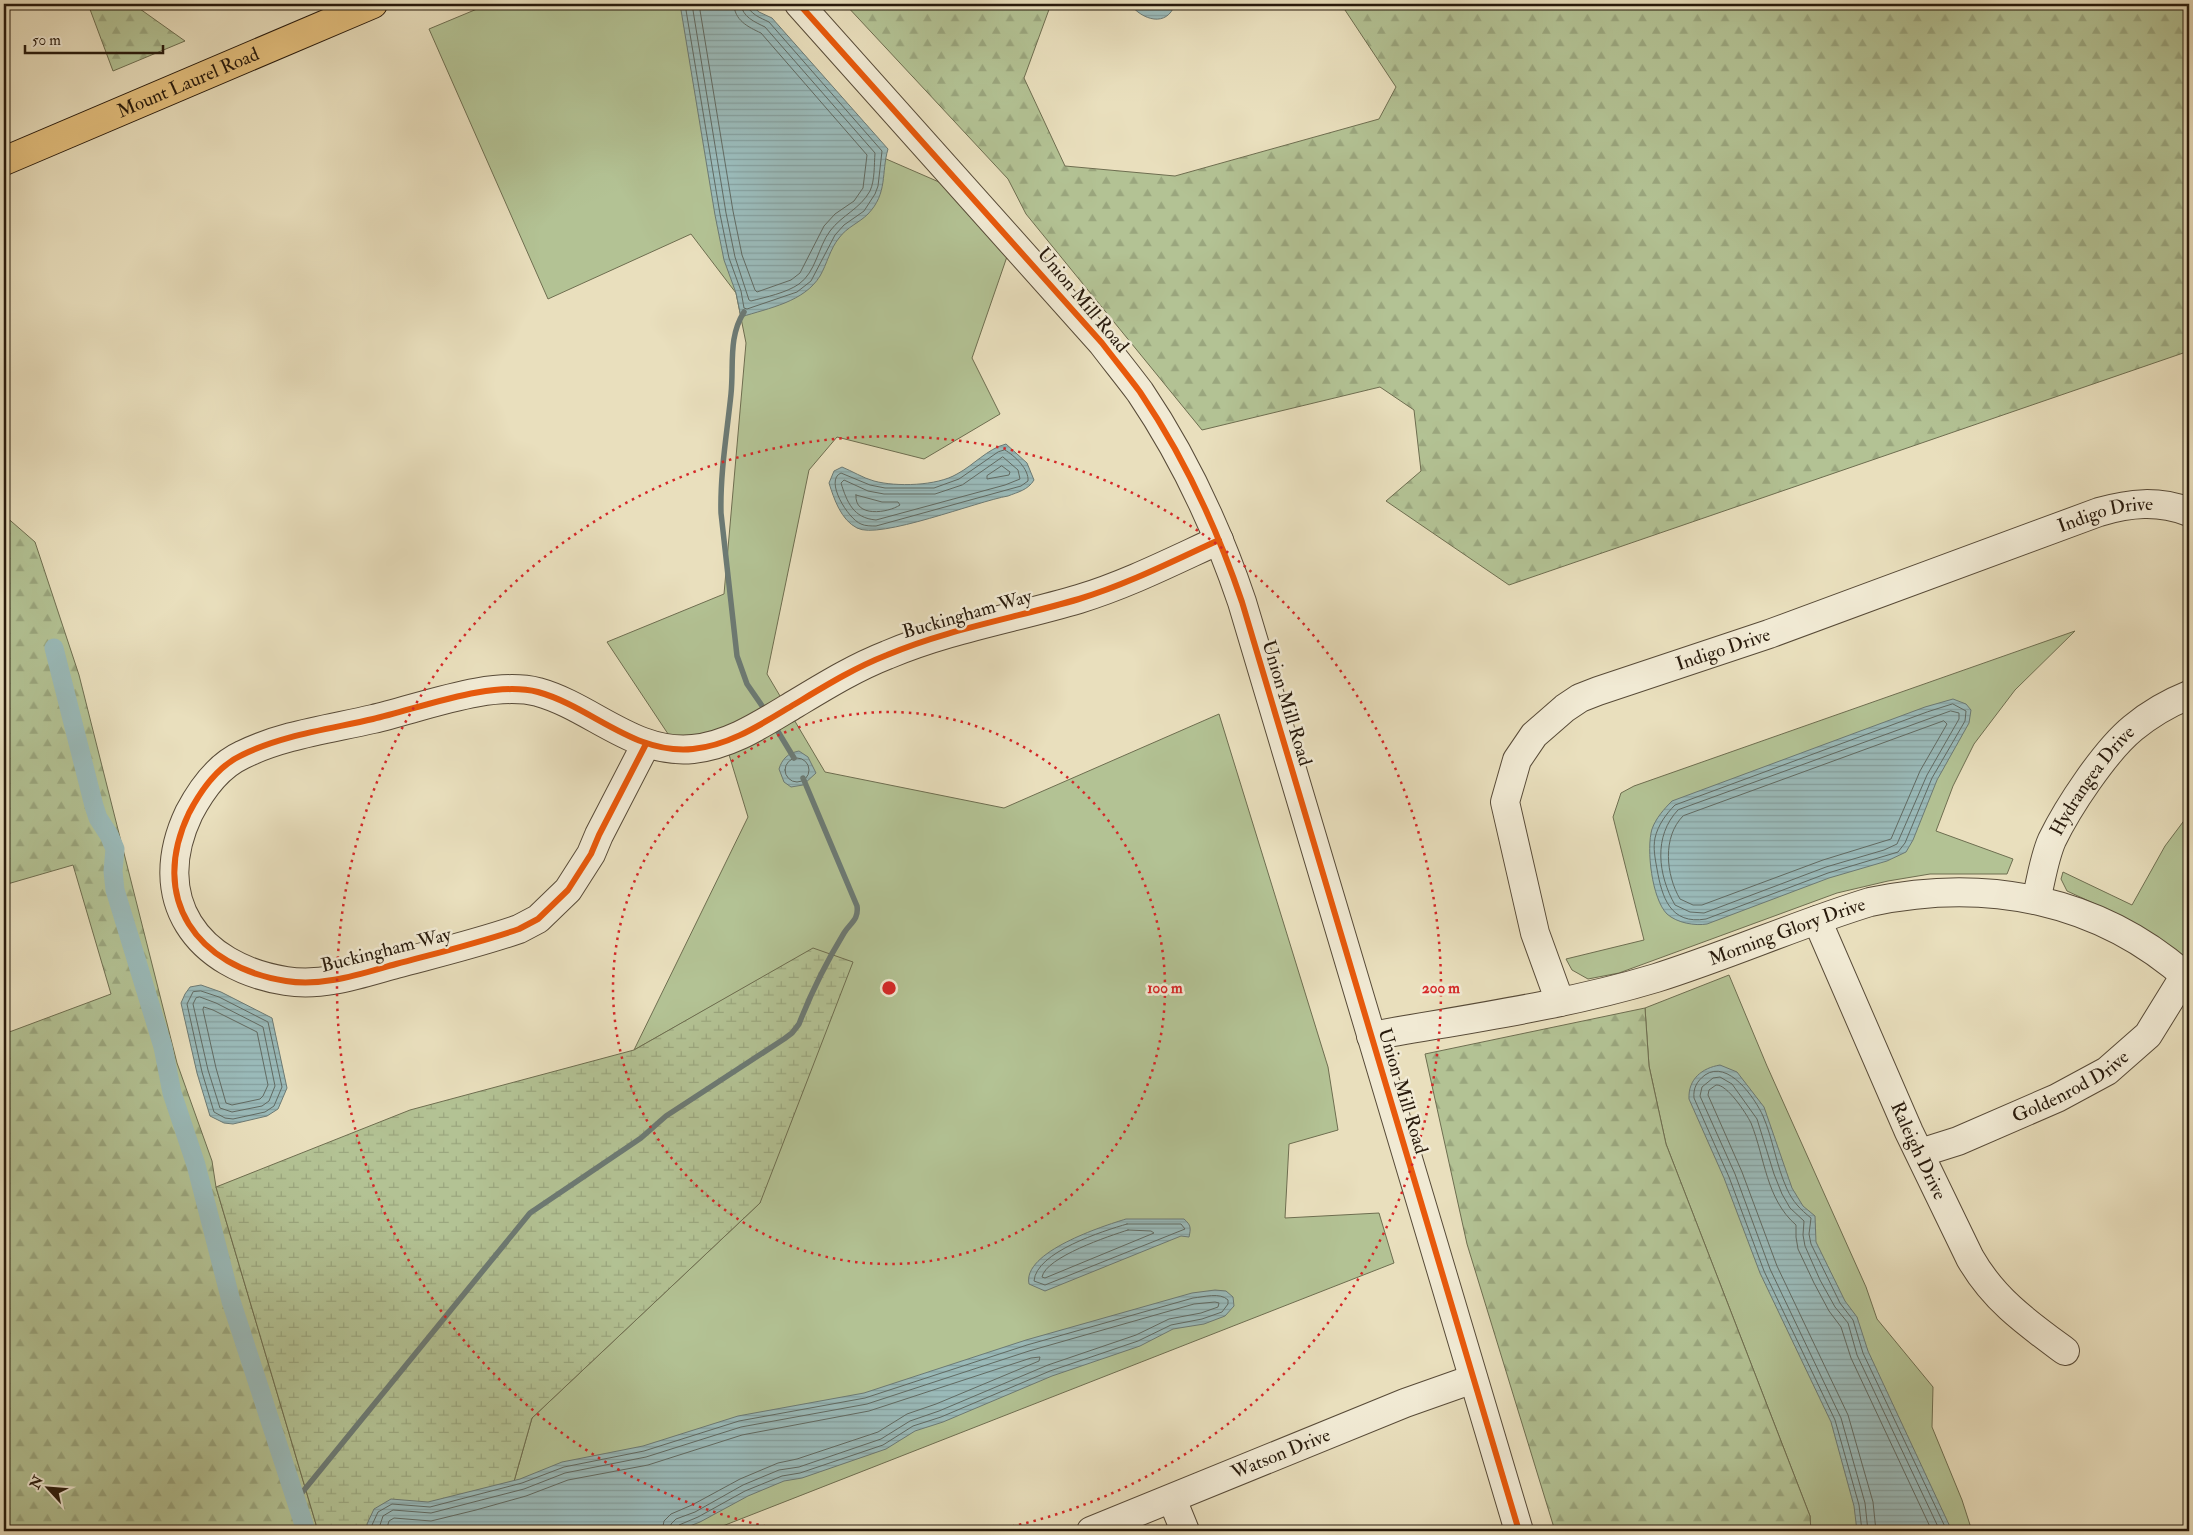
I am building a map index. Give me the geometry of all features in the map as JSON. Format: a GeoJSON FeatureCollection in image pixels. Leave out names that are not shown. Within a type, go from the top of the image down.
{"type":"FeatureCollection","features":[{"type":"Feature","properties":{"kind":"main road","name":"Mount Laurel Road"},"geometry":{"type":"LineString","coordinates":[[4,161],[373,4]]}},
{"type":"Feature","properties":{"kind":"street","name":"Union Mill Road"},"geometry":{"type":"LineString","coordinates":[[799,4],[1102,343],[1140,392],[1181,459],[1219,540],[1242,602],[1519,1531]]}},
{"type":"Feature","properties":{"kind":"street","name":"Indigo Drive"},"geometry":{"type":"LineString","coordinates":[[1560,1002],[1535,933],[1505,802],[1517,760],[1534,735],[1565,708],[1580,698],[1598,691],[1760,637],[1972,557],[2106,510],[2119,506],[2160,503],[2189,512]]}},
{"type":"Feature","properties":{"kind":"street","name":"Buckingham Way"},"geometry":{"type":"LineString","coordinates":[[646,744],[591,854],[568,890],[538,919],[512,932],[351,977],[308,983],[286,981],[242,970],[224,960],[207,948],[192,930],[183,912],[176,891],[175,869],[184,825],[206,786],[222,769],[239,756],[260,748],[304,735],[481,692],[522,689],[543,694],[562,702],[646,744],[674,750],[698,749],[722,743],[745,733],[839,677],[889,654],[937,637],[1077,599],[1117,586],[1219,540]]}},
{"type":"Feature","properties":{"kind":"street","name":"Hydrangea Drive"},"geometry":{"type":"LineString","coordinates":[[2036,900],[2052,841],[2068,810],[2091,777],[2131,730],[2166,705],[2189,695]]}},
{"type":"Feature","properties":{"kind":"street","name":"Morning Glory Drive"},"geometry":{"type":"LineString","coordinates":[[1371,1036],[1560,1002],[1656,978],[1870,902],[1927,892],[1991,892],[2036,900],[2085,915],[2130,935],[2152,948],[2187,977]]}},
{"type":"Feature","properties":{"kind":"street","name":"Raleigh Drive"},"geometry":{"type":"LineString","coordinates":[[1817,920],[1958,1237],[1980,1276],[2006,1305],[2065,1352]]}},
{"type":"Feature","properties":{"kind":"street","name":"Goldenrod Drive"},"geometry":{"type":"LineString","coordinates":[[1920,1153],[1958,1141],[2058,1098],[2107,1071],[2148,1035],[2187,977]]}},
{"type":"Feature","properties":{"kind":"street","name":"Watson Drive"},"geometry":{"type":"LineString","coordinates":[[1091,1531],[1405,1403],[1473,1378]]}},
{"type":"Feature","properties":{"kind":"street"},"geometry":{"type":"LineString","coordinates":[[1172,1499],[1185,1531]]}},
{"type":"Feature","properties":{"kind":"green space"},"geometry":{"type":"Polygon","coordinates":[[[88,4],[133,4],[185,41],[113,71],[88,4]]]}},
{"type":"Feature","properties":{"kind":"green space"},"geometry":{"type":"Polygon","coordinates":[[[489,4],[717,4],[854,145],[962,192],[1010,248],[972,358],[1000,414],[924,459],[837,437],[809,470],[767,674],[825,772],[1004,808],[1219,714],[1328,1067],[1338,1130],[1289,1144],[1285,1218],[1379,1213],[1394,1263],[710,1531],[380,1531],[509,1499],[532,1418],[760,1203],[813,949],[634,1050],[748,817],[727,748],[682,755],[607,642],[724,594],[746,343],[736,293],[691,234],[548,299],[429,29],[489,4]]]}},
{"type":"Feature","properties":{"kind":"green space"},"geometry":{"type":"Polygon","coordinates":[[[845,4],[1051,4],[1024,78],[1065,166],[1175,176],[1379,119],[1396,87],[1341,4],[2189,4],[2189,351],[1509,585],[1386,501],[1421,471],[1414,410],[1380,387],[1202,430],[1026,214],[1008,179],[845,4]]]}},
{"type":"Feature","properties":{"kind":"green space"},"geometry":{"type":"Polygon","coordinates":[[[4,515],[35,542],[79,675],[177,1063],[212,1161],[216,1187],[318,1531],[4,1531],[4,1034],[111,994],[73,865],[4,885],[4,515]]]}},
{"type":"Feature","properties":{"kind":"green space"},"geometry":{"type":"Polygon","coordinates":[[[2075,631],[2015,690],[1974,744],[1953,786],[1936,831],[2013,859],[2007,874],[1930,874],[1888,881],[1837,893],[1619,973],[1588,979],[1572,970],[1566,959],[1644,940],[1613,817],[1621,793],[1634,786],[2075,631]]]}},
{"type":"Feature","properties":{"kind":"green space"},"geometry":{"type":"Polygon","coordinates":[[[2189,814],[2189,963],[2117,914],[2067,891],[2061,879],[2063,872],[2132,905],[2165,846],[2189,814]]]}},
{"type":"Feature","properties":{"kind":"green space"},"geometry":{"type":"Polygon","coordinates":[[[813,948],[853,962],[760,1203],[532,1418],[509,1499],[380,1531],[318,1531],[216,1187],[410,1110],[634,1050],[813,948]]]}},
{"type":"Feature","properties":{"kind":"green space"},"geometry":{"type":"Polygon","coordinates":[[[1729,975],[1767,1066],[1866,1287],[1877,1319],[1933,1387],[1932,1427],[1962,1500],[1972,1531],[1811,1531],[1810,1516],[1666,1144],[1649,1066],[1645,1008],[1729,975]]]}},
{"type":"Feature","properties":{"kind":"green space"},"geometry":{"type":"Polygon","coordinates":[[[1645,1008],[1649,1066],[1666,1144],[1810,1516],[1811,1531],[1555,1531],[1467,1244],[1425,1054],[1645,1008]]]}},
{"type":"Feature","properties":{"kind":"water"},"geometry":{"type":"Polygon","coordinates":[[[680,4],[750,4],[759,12],[772,18],[888,149],[879,198],[868,214],[839,238],[820,276],[813,285],[805,292],[785,303],[741,317],[736,293],[724,260],[715,215],[680,4]]]}},
{"type":"Feature","properties":{"kind":"water"},"geometry":{"type":"Polygon","coordinates":[[[1130,4],[1175,4],[1171,12],[1166,16],[1154,19],[1141,14],[1130,4]]]}},
{"type":"Feature","properties":{"kind":"water"},"geometry":{"type":"Polygon","coordinates":[[[1006,444],[1027,463],[1034,480],[1029,486],[1008,496],[886,529],[869,530],[857,528],[851,524],[842,514],[829,483],[834,471],[842,467],[866,478],[883,483],[905,485],[939,481],[957,474],[987,453],[1006,444]]]}},
{"type":"Feature","properties":{"kind":"water"},"geometry":{"type":"Polygon","coordinates":[[[1953,699],[1966,704],[1971,710],[1969,723],[1937,780],[1913,840],[1906,852],[1887,861],[1829,878],[1707,924],[1686,923],[1676,920],[1667,914],[1657,897],[1654,886],[1650,861],[1650,838],[1652,829],[1660,814],[1672,801],[1925,707],[1953,699]]]}},
{"type":"Feature","properties":{"kind":"water"},"geometry":{"type":"Polygon","coordinates":[[[799,751],[808,757],[816,773],[803,785],[791,787],[784,782],[779,769],[786,757],[799,751]]]}},
{"type":"Feature","properties":{"kind":"water"},"geometry":{"type":"Polygon","coordinates":[[[201,985],[221,992],[272,1018],[287,1088],[278,1109],[267,1116],[233,1124],[224,1123],[210,1116],[197,1073],[181,1003],[190,987],[201,985]]]}},
{"type":"Feature","properties":{"kind":"water"},"geometry":{"type":"Polygon","coordinates":[[[1720,1065],[1737,1072],[1764,1107],[1792,1188],[1803,1206],[1815,1216],[1816,1242],[1845,1301],[1857,1317],[1868,1351],[1952,1531],[1857,1531],[1854,1506],[1831,1422],[1760,1273],[1724,1178],[1689,1099],[1691,1086],[1697,1076],[1707,1069],[1720,1065]]]}},
{"type":"Feature","properties":{"kind":"water"},"geometry":{"type":"Polygon","coordinates":[[[1126,1219],[1184,1219],[1190,1227],[1189,1237],[1181,1236],[1045,1291],[1029,1284],[1030,1272],[1038,1261],[1051,1251],[1083,1234],[1126,1219]]]}},
{"type":"Feature","properties":{"kind":"water"},"geometry":{"type":"Polygon","coordinates":[[[1215,1290],[1226,1291],[1233,1297],[1234,1306],[1225,1316],[1204,1324],[1173,1329],[1140,1346],[1052,1376],[943,1422],[915,1431],[886,1449],[802,1478],[784,1481],[748,1496],[700,1522],[677,1531],[367,1531],[367,1524],[374,1509],[391,1499],[428,1502],[520,1479],[562,1462],[643,1446],[738,1416],[864,1393],[1026,1340],[1192,1293],[1215,1290]]]}},
{"type":"Feature","properties":{"kind":"waterway"},"geometry":{"type":"LineString","coordinates":[[744,312],[734,341],[721,513],[737,656],[747,684],[767,713]]}},
{"type":"Feature","properties":{"kind":"waterway"},"geometry":{"type":"LineString","coordinates":[[54,648],[94,806],[98,818],[115,849],[113,871],[115,890],[163,1047],[172,1093],[196,1165],[231,1301],[306,1531]]}},
{"type":"Feature","properties":{"kind":"waterway"},"geometry":{"type":"LineString","coordinates":[[774,725],[794,758]]}},
{"type":"Feature","properties":{"kind":"waterway"},"geometry":{"type":"LineString","coordinates":[[296,1500],[530,1213],[641,1138],[666,1116],[784,1039],[799,1024],[825,966],[857,915],[857,906],[803,778]]}},
{"type":"Feature","properties":{"kind":"cycle path"},"geometry":{"type":"LineString","coordinates":[[799,4],[1102,343],[1140,392],[1156,417],[1185,467],[1198,494],[1222,547],[1242,602],[1519,1531]]}},
{"type":"Feature","properties":{"kind":"cycle path"},"geometry":{"type":"LineString","coordinates":[[646,744],[591,854],[568,890],[538,919],[519,929],[458,948],[341,979],[314,982],[286,981],[255,973],[228,961],[205,944],[189,924],[178,900],[174,874],[178,844],[194,804],[205,787],[225,765],[242,755],[273,742],[477,692],[519,689],[538,692],[558,699],[632,738],[651,745],[672,749],[707,747],[746,732],[840,678],[887,655],[934,638],[1097,593],[1150,572],[1219,540]]}}]}
